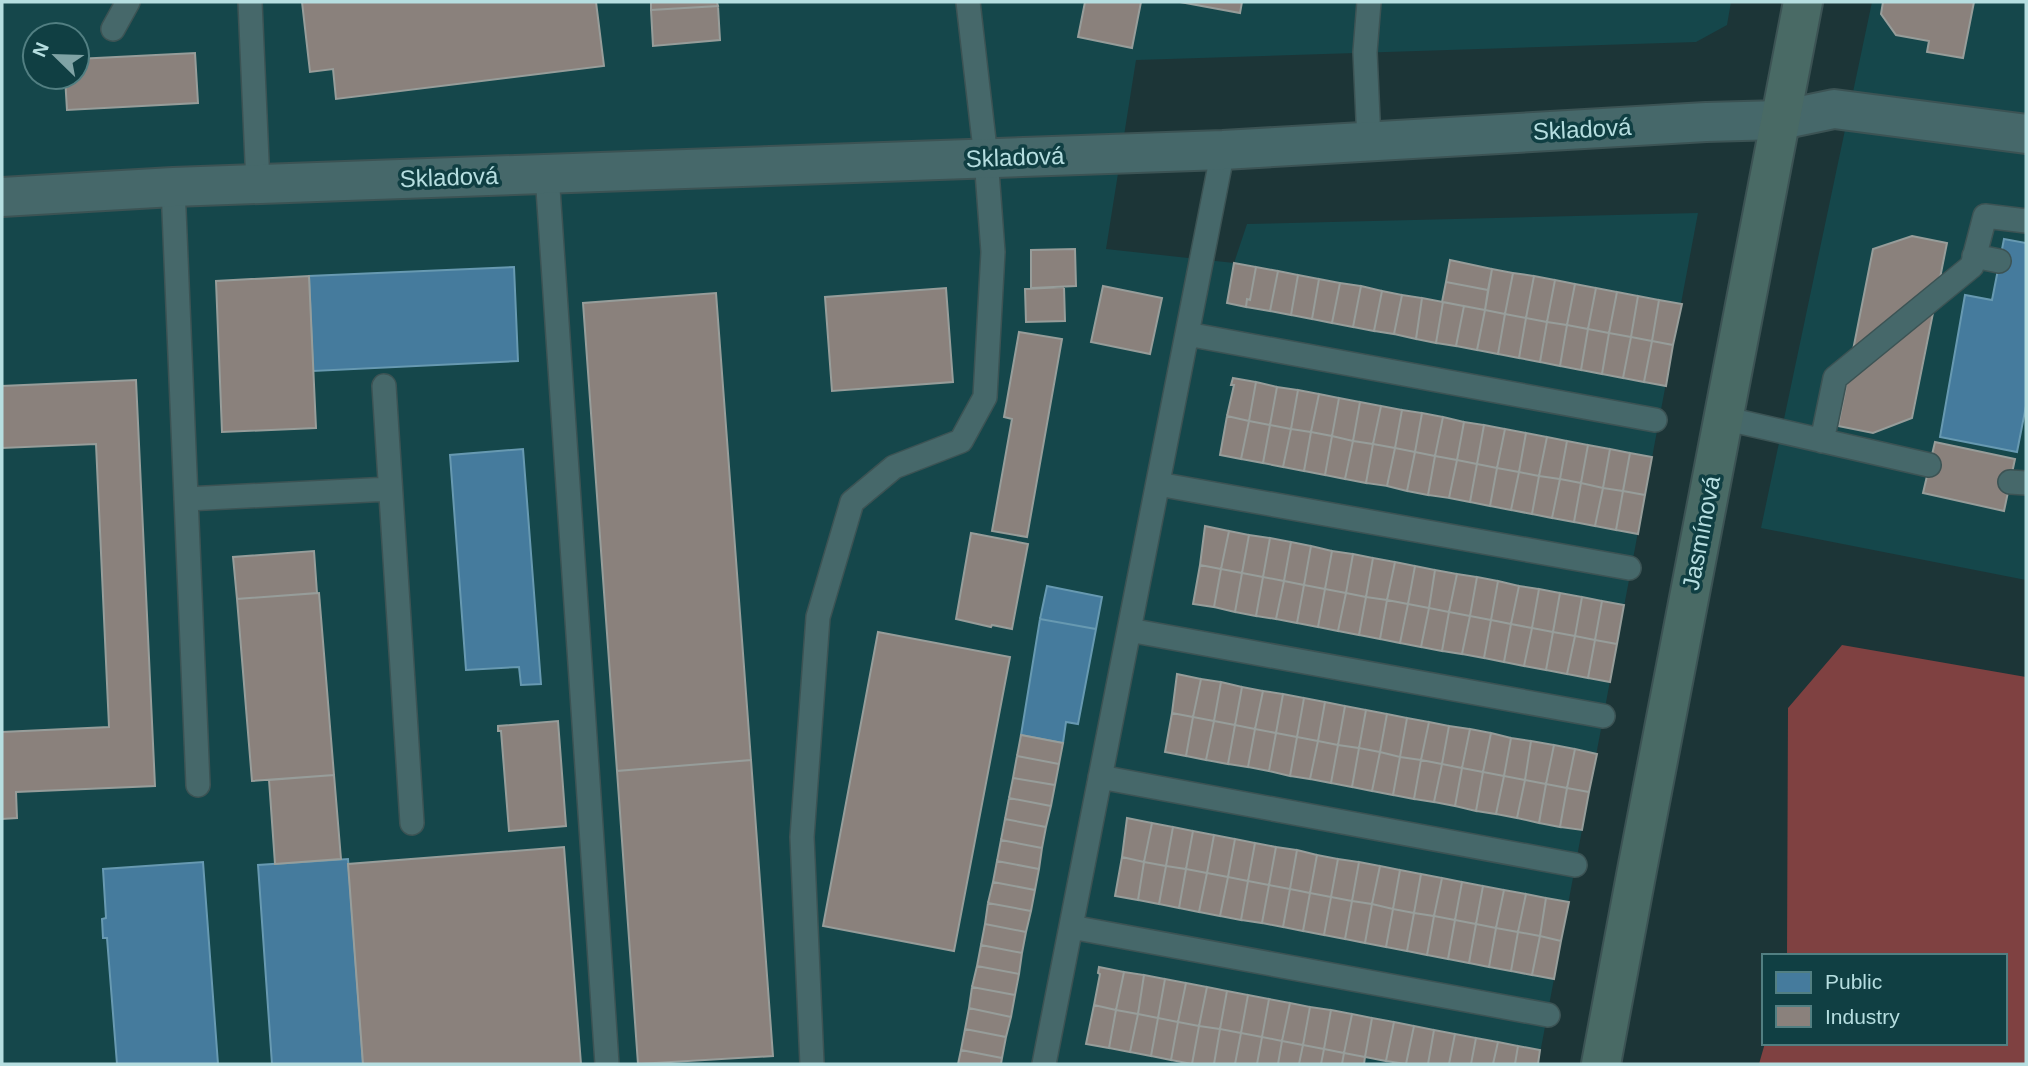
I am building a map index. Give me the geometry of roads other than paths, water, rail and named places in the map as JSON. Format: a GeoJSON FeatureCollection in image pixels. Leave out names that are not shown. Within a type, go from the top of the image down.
{"type":"FeatureCollection","features":[{"type":"Feature","properties":{"kind":"main road","name":"Jasmínová"},"geometry":{"type":"LineString","coordinates":[[1601,1064],[1803,2]]}},
{"type":"Feature","properties":{"kind":"street","name":"Skladová"},"geometry":{"type":"LineString","coordinates":[[2,197],[173,187],[1223,150],[1781,120],[1834,109],[2026,134]]}},
{"type":"Feature","properties":{"kind":"lane"},"geometry":{"type":"LineString","coordinates":[[113,29],[128,2]]}},
{"type":"Feature","properties":{"kind":"lane"},"geometry":{"type":"LineString","coordinates":[[250,2],[258,184]]}},
{"type":"Feature","properties":{"kind":"lane"},"geometry":{"type":"LineString","coordinates":[[811,1064],[802,837],[818,617],[852,502],[894,467],[961,441],[985,397],[993,252],[986,158],[968,2]]}},
{"type":"Feature","properties":{"kind":"lane"},"geometry":{"type":"LineString","coordinates":[[1369,2],[1365,52],[1369,141]]}},
{"type":"Feature","properties":{"kind":"lane"},"geometry":{"type":"LineString","coordinates":[[1044,1064],[1223,150]]}},
{"type":"Feature","properties":{"kind":"lane"},"geometry":{"type":"LineString","coordinates":[[547,174],[607,1064]]}},
{"type":"Feature","properties":{"kind":"lane"},"geometry":{"type":"LineString","coordinates":[[173,187],[198,785]]}},
{"type":"Feature","properties":{"kind":"lane"},"geometry":{"type":"LineString","coordinates":[[1822,441],[1835,378],[1972,266],[1985,216],[2026,221]]}},
{"type":"Feature","properties":{"kind":"lane"},"geometry":{"type":"LineString","coordinates":[[1974,256],[1999,261]]}},
{"type":"Feature","properties":{"kind":"lane"},"geometry":{"type":"LineString","coordinates":[[1187,334],[1654,419]]}},
{"type":"Feature","properties":{"kind":"lane"},"geometry":{"type":"LineString","coordinates":[[384,386],[412,823]]}},
{"type":"Feature","properties":{"kind":"lane"},"geometry":{"type":"LineString","coordinates":[[1723,418],[1929,465]]}},
{"type":"Feature","properties":{"kind":"lane"},"geometry":{"type":"LineString","coordinates":[[1158,484],[1629,568]]}},
{"type":"Feature","properties":{"kind":"lane"},"geometry":{"type":"LineString","coordinates":[[186,499],[390,489]]}},
{"type":"Feature","properties":{"kind":"lane"},"geometry":{"type":"LineString","coordinates":[[1129,630],[1603,716]]}},
{"type":"Feature","properties":{"kind":"lane"},"geometry":{"type":"LineString","coordinates":[[1100,777],[1575,865]]}},
{"type":"Feature","properties":{"kind":"lane"},"geometry":{"type":"LineString","coordinates":[[1071,927],[1548,1015]]}}]}
